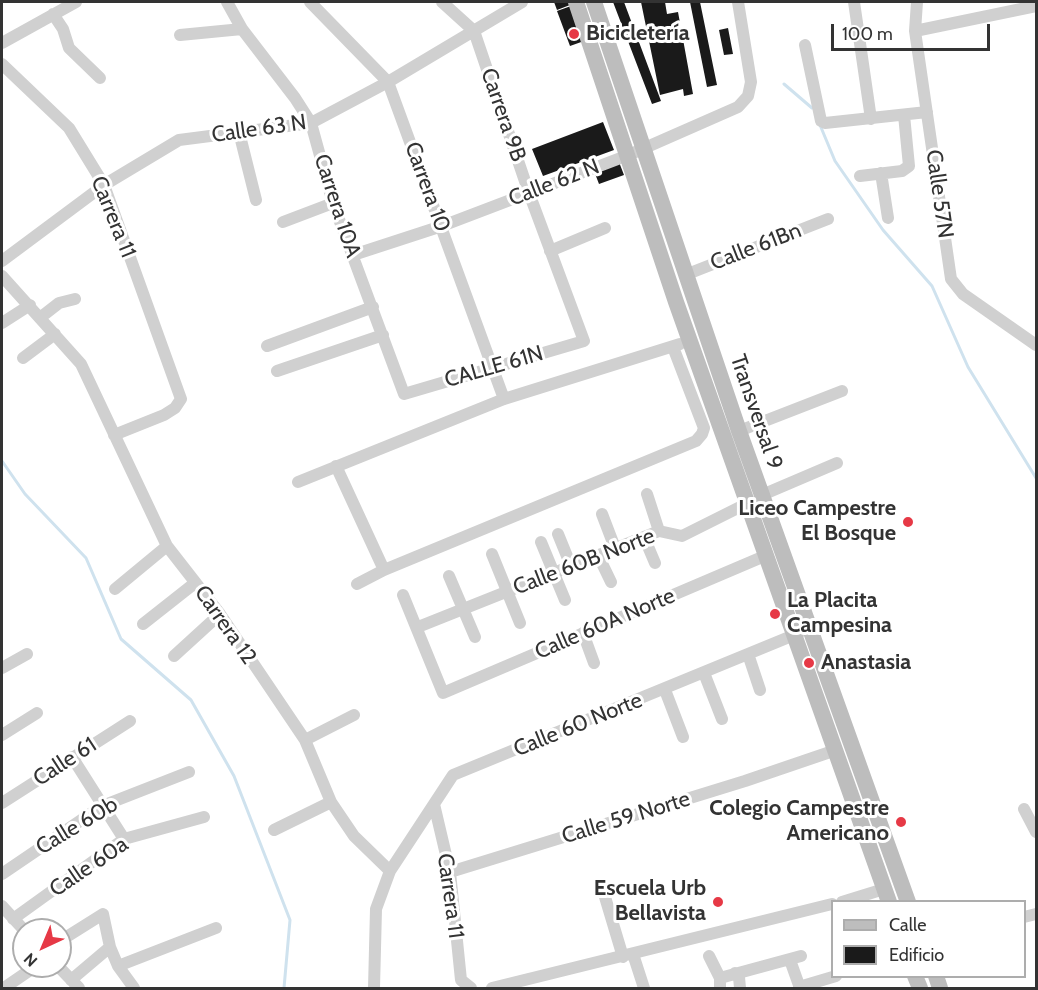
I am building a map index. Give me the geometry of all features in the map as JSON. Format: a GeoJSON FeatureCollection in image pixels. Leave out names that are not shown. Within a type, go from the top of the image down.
{"type":"FeatureCollection","features":[{"type":"Feature","properties":{"kind":"main road","name":"Transversal 9"},"geometry":{"type":"LineString","coordinates":[[576,2],[685,275],[739,431],[766,555],[802,632],[836,750],[887,895]]}},
{"type":"Feature","properties":{"kind":"main road","name":"Transversal 9"},"geometry":{"type":"LineString","coordinates":[[594,2],[689,341],[755,499],[802,632],[907,900]]}},
{"type":"Feature","properties":{"kind":"street"},"geometry":{"type":"LineString","coordinates":[[2,43],[76,2]]}},
{"type":"Feature","properties":{"kind":"street","name":"Carrera 10A"},"geometry":{"type":"LineString","coordinates":[[227,2],[242,29],[295,98],[311,123],[333,203],[404,394]]}},
{"type":"Feature","properties":{"kind":"street","name":"Carrera 10"},"geometry":{"type":"LineString","coordinates":[[310,2],[388,82],[504,399]]}},
{"type":"Feature","properties":{"kind":"street","name":"Carrera 9B"},"geometry":{"type":"LineString","coordinates":[[442,2],[474,31],[529,193],[584,341]]}},
{"type":"Feature","properties":{"kind":"street","name":"Calle 63 N"},"geometry":{"type":"LineString","coordinates":[[2,261],[104,185],[179,140],[311,123],[388,82],[522,2]]}},
{"type":"Feature","properties":{"kind":"street","name":"Calle 62 N"},"geometry":{"type":"LineString","coordinates":[[353,255],[442,226],[635,153],[738,107],[748,96],[751,82],[750,63],[738,2]]}},
{"type":"Feature","properties":{"kind":"street"},"geometry":{"type":"LineString","coordinates":[[854,2],[872,119]]}},
{"type":"Feature","properties":{"kind":"street","name":"Calle 57N"},"geometry":{"type":"LineString","coordinates":[[917,2],[915,31],[951,279],[963,294],[1036,345]]}},
{"type":"Feature","properties":{"kind":"street"},"geometry":{"type":"LineString","coordinates":[[915,31],[1036,6]]}},
{"type":"Feature","properties":{"kind":"street"},"geometry":{"type":"LineString","coordinates":[[53,14],[63,29],[69,48],[100,78]]}},
{"type":"Feature","properties":{"kind":"street"},"geometry":{"type":"LineString","coordinates":[[180,35],[242,29]]}},
{"type":"Feature","properties":{"kind":"street"},"geometry":{"type":"LineString","coordinates":[[805,45],[821,121],[825,123],[927,112]]}},
{"type":"Feature","properties":{"kind":"street","name":"Carrera 11"},"geometry":{"type":"LineString","coordinates":[[2,64],[69,128],[104,185],[181,399],[175,408],[164,415],[114,435]]}},
{"type":"Feature","properties":{"kind":"street"},"geometry":{"type":"LineString","coordinates":[[860,176],[902,171],[909,166],[904,115]]}},
{"type":"Feature","properties":{"kind":"street"},"geometry":{"type":"LineString","coordinates":[[240,132],[256,200]]}},
{"type":"Feature","properties":{"kind":"street"},"geometry":{"type":"LineString","coordinates":[[881,173],[888,218]]}},
{"type":"Feature","properties":{"kind":"street"},"geometry":{"type":"LineString","coordinates":[[283,222],[333,203]]}},
{"type":"Feature","properties":{"kind":"street","name":"Calle 61Bn"},"geometry":{"type":"LineString","coordinates":[[685,275],[828,219]]}},
{"type":"Feature","properties":{"kind":"street"},"geometry":{"type":"LineString","coordinates":[[550,251],[605,228]]}},
{"type":"Feature","properties":{"kind":"street","name":"Carrera 12"},"geometry":{"type":"LineString","coordinates":[[2,276],[81,364],[167,546],[220,614],[305,741],[331,802],[354,836],[390,871]]}},
{"type":"Feature","properties":{"kind":"street"},"geometry":{"type":"LineString","coordinates":[[41,317],[58,303],[75,299]]}},
{"type":"Feature","properties":{"kind":"street"},"geometry":{"type":"LineString","coordinates":[[2,323],[30,305]]}},
{"type":"Feature","properties":{"kind":"street"},"geometry":{"type":"LineString","coordinates":[[267,346],[373,307]]}},
{"type":"Feature","properties":{"kind":"street"},"geometry":{"type":"LineString","coordinates":[[23,358],[55,334]]}},
{"type":"Feature","properties":{"kind":"street"},"geometry":{"type":"LineString","coordinates":[[277,371],[383,335]]}},
{"type":"Feature","properties":{"kind":"street","name":"CALLE 61N"},"geometry":{"type":"LineString","coordinates":[[404,394],[584,341]]}},
{"type":"Feature","properties":{"kind":"street"},"geometry":{"type":"LineString","coordinates":[[298,482],[504,399],[689,341]]}},
{"type":"Feature","properties":{"kind":"street"},"geometry":{"type":"LineString","coordinates":[[357,584],[384,570],[696,441],[704,428],[673,347]]}},
{"type":"Feature","properties":{"kind":"street"},"geometry":{"type":"LineString","coordinates":[[739,431],[842,391]]}},
{"type":"Feature","properties":{"kind":"street","name":"Calle 60B Norte"},"geometry":{"type":"LineString","coordinates":[[418,627],[659,531],[682,536],[755,499],[837,463]]}},
{"type":"Feature","properties":{"kind":"street"},"geometry":{"type":"LineString","coordinates":[[336,466],[384,570]]}},
{"type":"Feature","properties":{"kind":"street"},"geometry":{"type":"LineString","coordinates":[[647,494],[659,531]]}},
{"type":"Feature","properties":{"kind":"street"},"geometry":{"type":"LineString","coordinates":[[602,514],[615,548]]}},
{"type":"Feature","properties":{"kind":"street"},"geometry":{"type":"LineString","coordinates":[[558,534],[571,566]]}},
{"type":"Feature","properties":{"kind":"street"},"geometry":{"type":"LineString","coordinates":[[644,537],[656,563]]}},
{"type":"Feature","properties":{"kind":"street"},"geometry":{"type":"LineString","coordinates":[[541,542],[552,574],[565,600]]}},
{"type":"Feature","properties":{"kind":"street"},"geometry":{"type":"LineString","coordinates":[[115,589],[167,546]]}},
{"type":"Feature","properties":{"kind":"street"},"geometry":{"type":"LineString","coordinates":[[492,555],[520,623]]}},
{"type":"Feature","properties":{"kind":"street"},"geometry":{"type":"LineString","coordinates":[[598,555],[611,582]]}},
{"type":"Feature","properties":{"kind":"street","name":"Calle 60A Norte"},"geometry":{"type":"LineString","coordinates":[[418,627],[443,693],[766,555]]}},
{"type":"Feature","properties":{"kind":"street"},"geometry":{"type":"LineString","coordinates":[[449,576],[475,637]]}},
{"type":"Feature","properties":{"kind":"street"},"geometry":{"type":"LineString","coordinates":[[143,624],[195,583]]}},
{"type":"Feature","properties":{"kind":"street"},"geometry":{"type":"LineString","coordinates":[[403,595],[418,627]]}},
{"type":"Feature","properties":{"kind":"street"},"geometry":{"type":"LineString","coordinates":[[174,656],[220,614]]}},
{"type":"Feature","properties":{"kind":"street","name":"Calle 60 Norte"},"geometry":{"type":"LineString","coordinates":[[390,871],[453,775],[802,632]]}},
{"type":"Feature","properties":{"kind":"street"},"geometry":{"type":"LineString","coordinates":[[583,633],[594,663]]}},
{"type":"Feature","properties":{"kind":"street"},"geometry":{"type":"LineString","coordinates":[[2,668],[27,654]]}},
{"type":"Feature","properties":{"kind":"street"},"geometry":{"type":"LineString","coordinates":[[748,654],[760,690]]}},
{"type":"Feature","properties":{"kind":"street"},"geometry":{"type":"LineString","coordinates":[[704,673],[722,719]]}},
{"type":"Feature","properties":{"kind":"street"},"geometry":{"type":"LineString","coordinates":[[665,690],[683,737]]}},
{"type":"Feature","properties":{"kind":"street"},"geometry":{"type":"LineString","coordinates":[[2,735],[37,713]]}},
{"type":"Feature","properties":{"kind":"street"},"geometry":{"type":"LineString","coordinates":[[305,741],[354,715]]}},
{"type":"Feature","properties":{"kind":"street","name":"Calle 61"},"geometry":{"type":"LineString","coordinates":[[2,804],[130,721]]}},
{"type":"Feature","properties":{"kind":"street","name":"Calle 59 Norte"},"geometry":{"type":"LineString","coordinates":[[450,872],[745,781],[836,750]]}},
{"type":"Feature","properties":{"kind":"street"},"geometry":{"type":"LineString","coordinates":[[72,757],[124,839]]}},
{"type":"Feature","properties":{"kind":"street","name":"Calle 60b"},"geometry":{"type":"LineString","coordinates":[[2,874],[102,806],[189,772]]}},
{"type":"Feature","properties":{"kind":"street"},"geometry":{"type":"LineString","coordinates":[[274,830],[331,802]]}},
{"type":"Feature","properties":{"kind":"street","name":"Carrera 11"},"geometry":{"type":"LineString","coordinates":[[434,804],[450,872],[461,980],[469,988]]}},
{"type":"Feature","properties":{"kind":"street"},"geometry":{"type":"LineString","coordinates":[[1024,809],[1036,828]]}},
{"type":"Feature","properties":{"kind":"street","name":"Calle 60a"},"geometry":{"type":"LineString","coordinates":[[14,918],[124,839],[204,817]]}},
{"type":"Feature","properties":{"kind":"street"},"geometry":{"type":"LineString","coordinates":[[374,988],[376,909],[390,871]]}},
{"type":"Feature","properties":{"kind":"street"},"geometry":{"type":"LineString","coordinates":[[602,887],[628,956],[644,988]]}},
{"type":"Feature","properties":{"kind":"street"},"geometry":{"type":"LineString","coordinates":[[851,900],[887,895]]}},
{"type":"Feature","properties":{"kind":"street"},"geometry":{"type":"LineString","coordinates":[[497,988],[831,904]]}},
{"type":"Feature","properties":{"kind":"street"},"geometry":{"type":"LineString","coordinates":[[2,906],[12,918]]}},
{"type":"Feature","properties":{"kind":"street"},"geometry":{"type":"LineString","coordinates":[[72,933],[103,914],[110,947],[118,966],[134,988]]}},
{"type":"Feature","properties":{"kind":"street"},"geometry":{"type":"LineString","coordinates":[[118,966],[216,928]]}},
{"type":"Feature","properties":{"kind":"street"},"geometry":{"type":"LineString","coordinates":[[75,984],[110,947]]}},
{"type":"Feature","properties":{"kind":"street"},"geometry":{"type":"LineString","coordinates":[[709,956],[720,983],[735,973],[796,958],[800,988],[831,978]]}},
{"type":"Feature","properties":{"kind":"street"},"geometry":{"type":"LineString","coordinates":[[735,973],[739,977],[740,988]]}},
{"type":"Feature","properties":{"kind":"street"},"geometry":{"type":"LineString","coordinates":[[4,988],[19,978]]}},
{"type":"Feature","properties":{"kind":"building"},"geometry":{"type":"Polygon","coordinates":[[[554,2],[569,2],[570,5],[557,10],[554,2]]]}},
{"type":"Feature","properties":{"kind":"building"},"geometry":{"type":"Polygon","coordinates":[[[613,2],[624,2],[661,101],[652,104],[613,2]]]}},
{"type":"Feature","properties":{"kind":"building"},"geometry":{"type":"Polygon","coordinates":[[[641,2],[665,2],[667,14],[678,12],[693,94],[684,96],[683,89],[660,95],[641,2]]]}},
{"type":"Feature","properties":{"kind":"building"},"geometry":{"type":"Polygon","coordinates":[[[690,2],[700,2],[717,85],[707,87],[690,2]]]}},
{"type":"Feature","properties":{"kind":"building"},"geometry":{"type":"Polygon","coordinates":[[[571,6],[584,41],[570,46],[557,11],[571,6]]]}},
{"type":"Feature","properties":{"kind":"building"},"geometry":{"type":"Polygon","coordinates":[[[728,28],[733,54],[724,55],[719,30],[728,28]]]}},
{"type":"Feature","properties":{"kind":"building"},"geometry":{"type":"Polygon","coordinates":[[[603,122],[614,150],[543,176],[532,149],[603,122]]]}},
{"type":"Feature","properties":{"kind":"building"},"geometry":{"type":"Polygon","coordinates":[[[619,162],[624,175],[599,184],[594,171],[619,162]]]}},
{"type":"Feature","properties":{"kind":"waterway"},"geometry":{"type":"LineString","coordinates":[[784,84],[812,108]]}},
{"type":"Feature","properties":{"kind":"waterway"},"geometry":{"type":"LineString","coordinates":[[820,125],[835,161],[883,230],[932,286],[968,367],[1036,478]]}},
{"type":"Feature","properties":{"kind":"waterway"},"geometry":{"type":"LineString","coordinates":[[2,461],[25,494],[86,558],[121,639],[191,700],[234,776],[290,920],[284,988]]}},
{"type":"Feature","properties":{"kind":"place","name":"Bicicletería"},"geometry":{"type":"Point","coordinates":[574,34]}},
{"type":"Feature","properties":{"kind":"place","name":"Liceo Campestre El Bosque"},"geometry":{"type":"Point","coordinates":[908,522]}},
{"type":"Feature","properties":{"kind":"place","name":"La Placita Campesina"},"geometry":{"type":"Point","coordinates":[775,614]}},
{"type":"Feature","properties":{"kind":"place","name":"Anastasia"},"geometry":{"type":"Point","coordinates":[809,663]}},
{"type":"Feature","properties":{"kind":"place","name":"Colegio Campestre Americano"},"geometry":{"type":"Point","coordinates":[901,822]}},
{"type":"Feature","properties":{"kind":"place","name":"Escuela Urb Bellavista"},"geometry":{"type":"Point","coordinates":[718,902]}}]}
